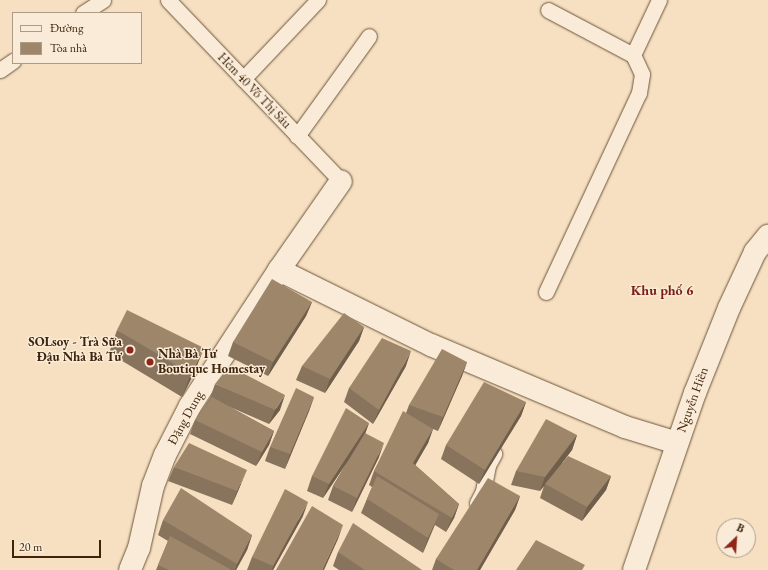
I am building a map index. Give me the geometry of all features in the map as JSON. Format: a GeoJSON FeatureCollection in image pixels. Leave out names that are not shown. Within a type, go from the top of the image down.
{"type":"FeatureCollection","features":[{"type":"Feature","properties":{"kind":"street","name":"Đặng Dung"},"geometry":{"type":"LineString","coordinates":[[130,570],[139,548],[153,486],[165,455],[190,406],[279,270],[341,181]]}},
{"type":"Feature","properties":{"kind":"street","name":"Nguyễn Hiền"},"geometry":{"type":"LineString","coordinates":[[634,570],[694,393],[729,308],[755,252],[768,236]]}},
{"type":"Feature","properties":{"kind":"street"},"geometry":{"type":"LineString","coordinates":[[279,270],[528,394],[677,444]]}},
{"type":"Feature","properties":{"kind":"lane"},"geometry":{"type":"LineString","coordinates":[[85,12],[103,0]]}},
{"type":"Feature","properties":{"kind":"lane","name":"Hẻm 40 Võ Thị Sáu"},"geometry":{"type":"LineString","coordinates":[[168,0],[341,181]]}},
{"type":"Feature","properties":{"kind":"lane"},"geometry":{"type":"LineString","coordinates":[[243,79],[318,0]]}},
{"type":"Feature","properties":{"kind":"lane"},"geometry":{"type":"LineString","coordinates":[[634,55],[659,0]]}},
{"type":"Feature","properties":{"kind":"lane"},"geometry":{"type":"LineString","coordinates":[[546,292],[639,93],[642,74],[634,55],[548,10]]}},
{"type":"Feature","properties":{"kind":"lane"},"geometry":{"type":"LineString","coordinates":[[298,136],[369,36]]}},
{"type":"Feature","properties":{"kind":"lane"},"geometry":{"type":"LineString","coordinates":[[0,70],[12,62]]}},
{"type":"Feature","properties":{"kind":"lane"},"geometry":{"type":"LineString","coordinates":[[469,517],[483,491],[488,465],[502,439]]}},
{"type":"Feature","properties":{"kind":"building"},"geometry":{"type":"Polygon","coordinates":[[[272,279],[312,302],[273,362],[233,342],[272,279]]]}},
{"type":"Feature","properties":{"kind":"building"},"geometry":{"type":"Polygon","coordinates":[[[127,310],[204,348],[191,374],[117,330],[127,310]]]}},
{"type":"Feature","properties":{"kind":"building"},"geometry":{"type":"Polygon","coordinates":[[[344,313],[364,327],[330,379],[302,366],[344,313]]]}},
{"type":"Feature","properties":{"kind":"building"},"geometry":{"type":"Polygon","coordinates":[[[382,338],[411,351],[379,410],[349,388],[382,338]]]}},
{"type":"Feature","properties":{"kind":"building"},"geometry":{"type":"Polygon","coordinates":[[[442,349],[467,362],[443,417],[409,405],[442,349]]]}},
{"type":"Feature","properties":{"kind":"building"},"geometry":{"type":"Polygon","coordinates":[[[229,366],[285,395],[275,410],[215,384],[229,366]]]}},
{"type":"Feature","properties":{"kind":"building"},"geometry":{"type":"Polygon","coordinates":[[[484,382],[526,402],[485,470],[446,445],[484,382]]]}},
{"type":"Feature","properties":{"kind":"building"},"geometry":{"type":"Polygon","coordinates":[[[296,388],[314,397],[290,454],[270,447],[296,388]]]}},
{"type":"Feature","properties":{"kind":"building"},"geometry":{"type":"Polygon","coordinates":[[[212,397],[274,431],[262,452],[195,420],[212,397]]]}},
{"type":"Feature","properties":{"kind":"building"},"geometry":{"type":"Polygon","coordinates":[[[346,408],[369,423],[329,484],[312,476],[346,408]]]}},
{"type":"Feature","properties":{"kind":"building"},"geometry":{"type":"Polygon","coordinates":[[[403,411],[433,429],[413,463],[459,504],[452,518],[374,471],[403,411]]]}},
{"type":"Feature","properties":{"kind":"building"},"geometry":{"type":"Polygon","coordinates":[[[546,419],[577,435],[545,477],[516,471],[546,419]]]}},
{"type":"Feature","properties":{"kind":"building"},"geometry":{"type":"Polygon","coordinates":[[[365,433],[384,443],[357,498],[333,486],[365,433]]]}},
{"type":"Feature","properties":{"kind":"building"},"geometry":{"type":"Polygon","coordinates":[[[189,443],[247,470],[237,491],[174,467],[189,443]]]}},
{"type":"Feature","properties":{"kind":"building"},"geometry":{"type":"Polygon","coordinates":[[[568,456],[611,476],[587,507],[545,484],[568,456]]]}},
{"type":"Feature","properties":{"kind":"building"},"geometry":{"type":"Polygon","coordinates":[[[377,476],[439,514],[428,538],[367,499],[377,476]]]}},
{"type":"Feature","properties":{"kind":"building"},"geometry":{"type":"Polygon","coordinates":[[[488,478],[520,496],[477,570],[454,570],[436,559],[488,478]]]}},
{"type":"Feature","properties":{"kind":"building"},"geometry":{"type":"Polygon","coordinates":[[[181,488],[252,535],[237,564],[163,520],[181,488]]]}},
{"type":"Feature","properties":{"kind":"building"},"geometry":{"type":"Polygon","coordinates":[[[285,489],[308,502],[273,566],[252,557],[285,489]]]}},
{"type":"Feature","properties":{"kind":"building"},"geometry":{"type":"Polygon","coordinates":[[[312,506],[343,525],[322,570],[276,570],[312,506]]]}},
{"type":"Feature","properties":{"kind":"building"},"geometry":{"type":"Polygon","coordinates":[[[353,523],[422,570],[365,570],[338,552],[353,523]]]}},
{"type":"Feature","properties":{"kind":"building"},"geometry":{"type":"Polygon","coordinates":[[[170,536],[230,570],[169,570],[158,565],[170,536]]]}},
{"type":"Feature","properties":{"kind":"building"},"geometry":{"type":"Polygon","coordinates":[[[536,540],[585,565],[582,570],[516,570],[536,540]]]}},
{"type":"Feature","properties":{"kind":"place","name":"SOLsoy - Trà Sữa Đậu Nhà Bà Tư"},"geometry":{"type":"Point","coordinates":[130,350]}},
{"type":"Feature","properties":{"kind":"place","name":"Nhà Bà Tư Boutique Homestay"},"geometry":{"type":"Point","coordinates":[150,362]}},
{"type":"Feature","properties":{"kind":"district","name":"Khu phố 6"},"geometry":{"type":"Point","coordinates":[662,290]}}]}
